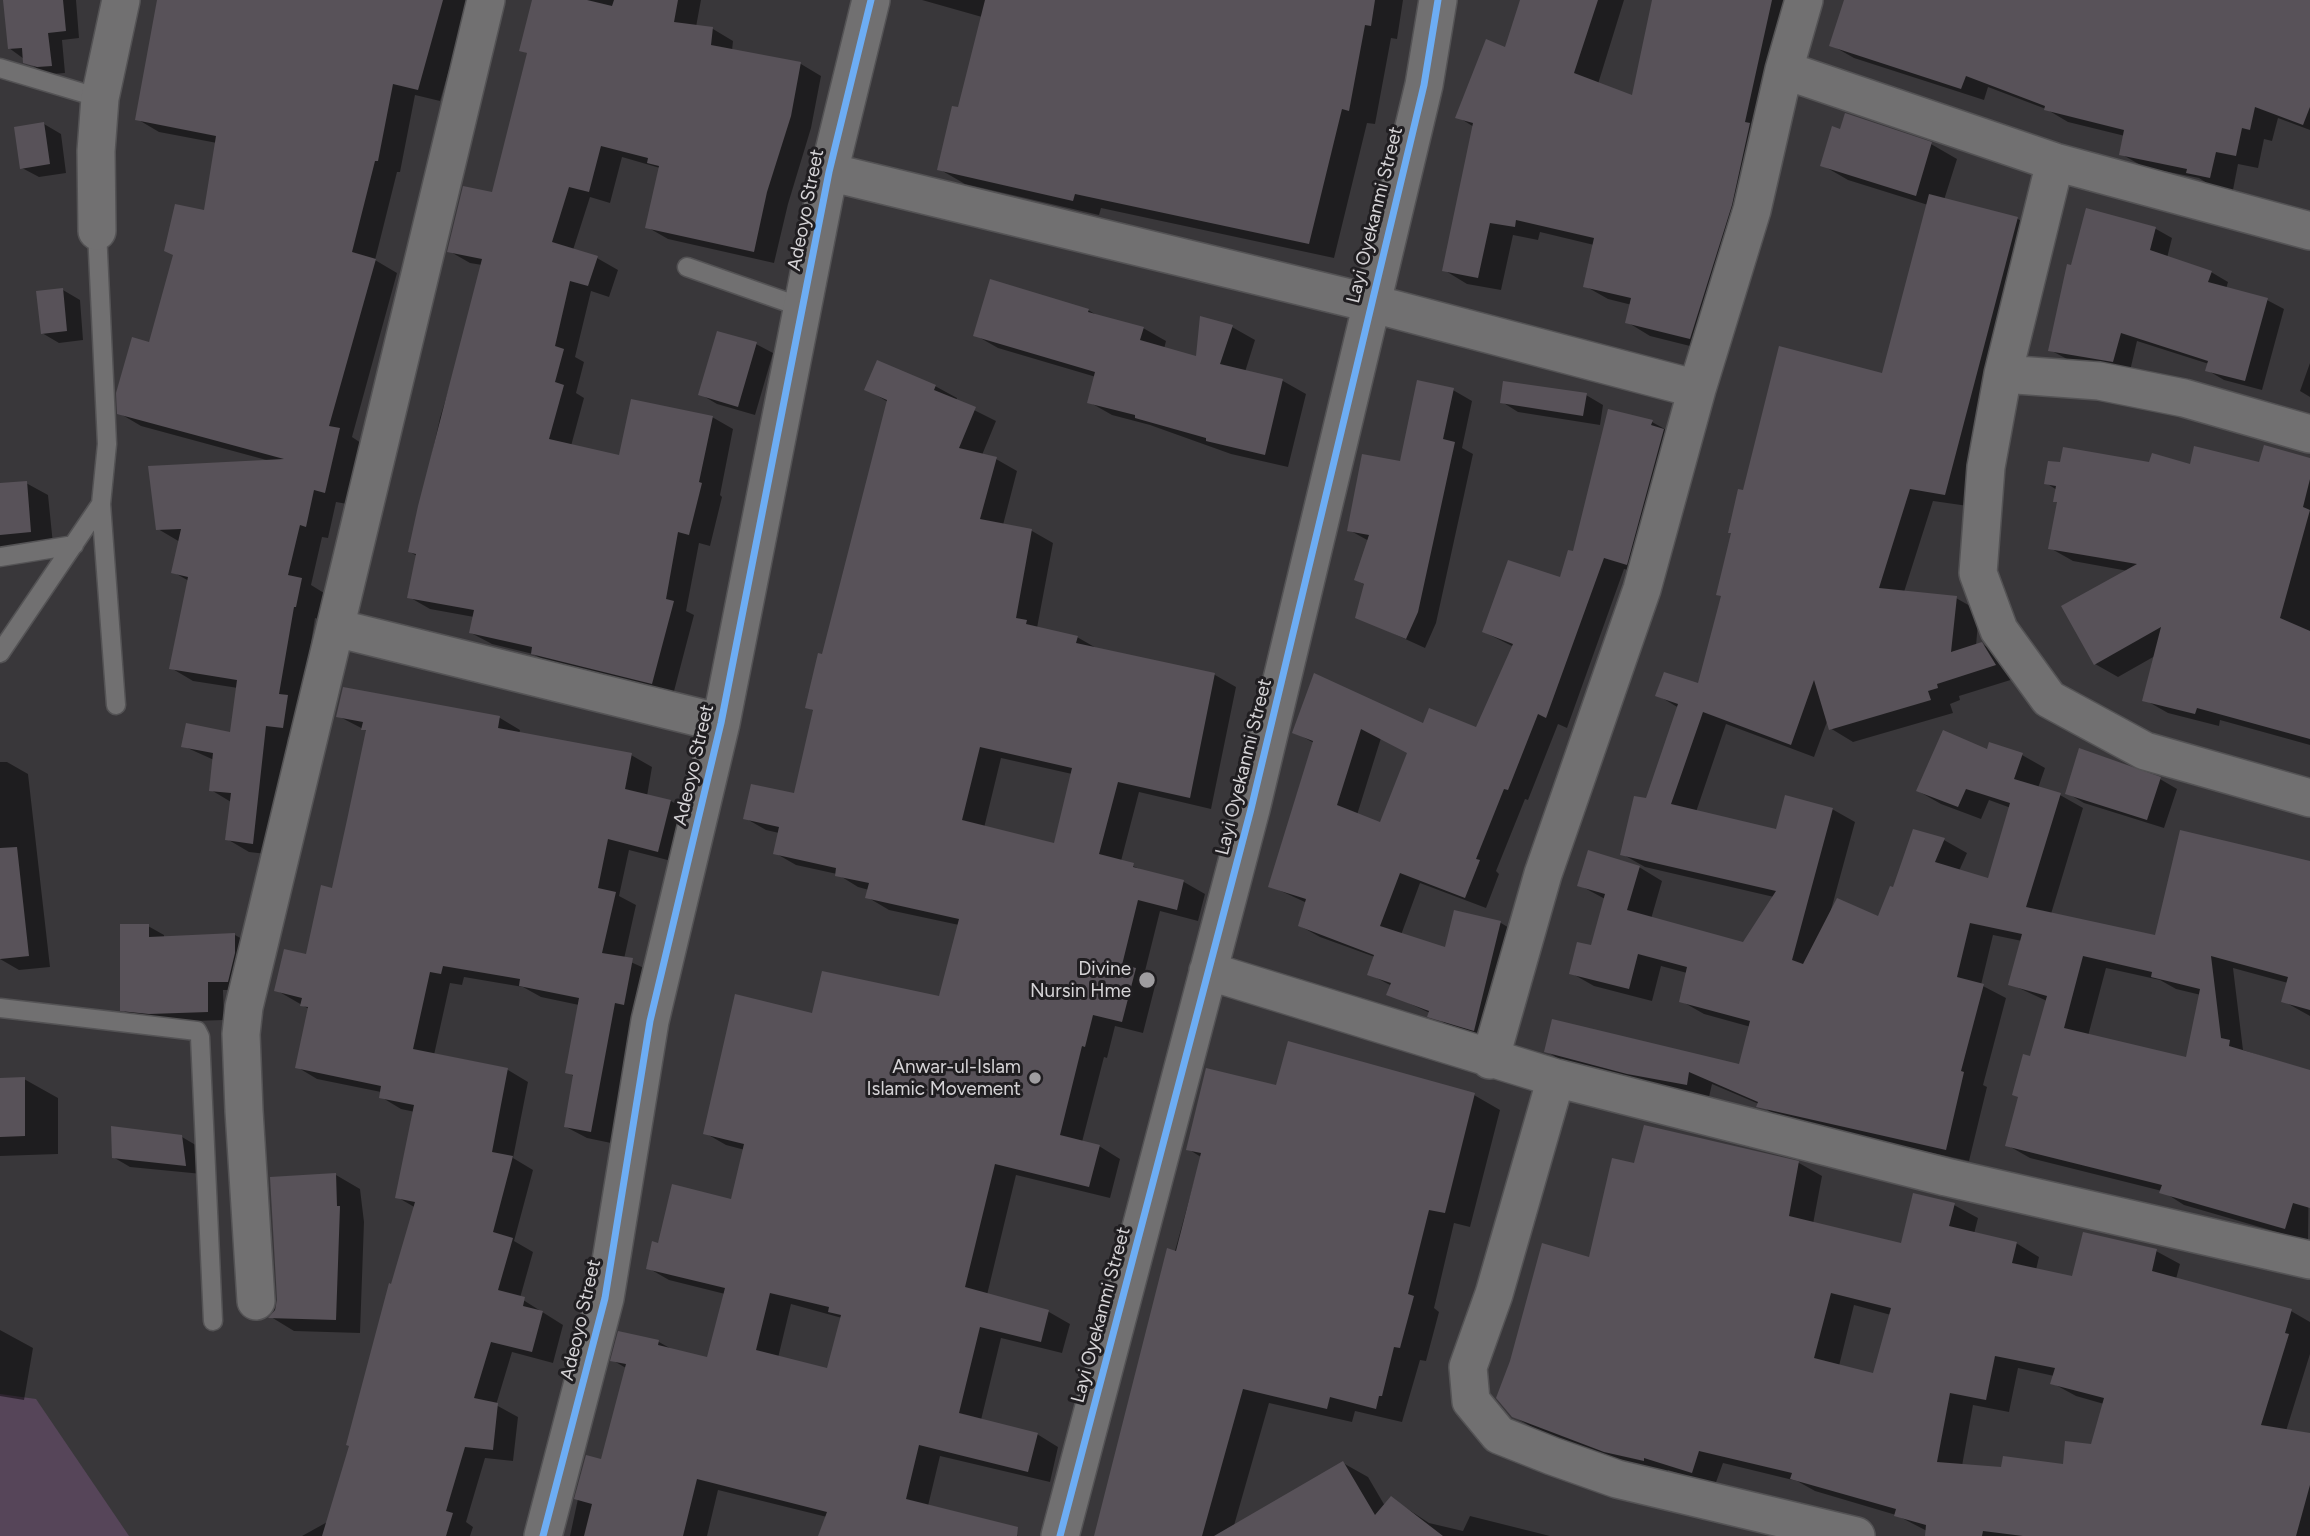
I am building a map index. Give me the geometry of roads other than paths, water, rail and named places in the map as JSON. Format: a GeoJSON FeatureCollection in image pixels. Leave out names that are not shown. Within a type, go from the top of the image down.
{"type":"FeatureCollection","features":[{"type":"Feature","properties":{"kind":"street"},"geometry":{"type":"LineString","coordinates":[[97,231],[96,151],[100,98],[121,0]]}},
{"type":"Feature","properties":{"kind":"street"},"geometry":{"type":"LineString","coordinates":[[256,1301],[241,1034],[247,994],[486,0]]}},
{"type":"Feature","properties":{"kind":"street","name":"Adeoyo Street"},"geometry":{"type":"LineString","coordinates":[[544,1536],[605,1298],[650,1021],[721,723],[804,307],[828,172],[870,0]]}},
{"type":"Feature","properties":{"kind":"street","name":"Layi Oyekanmi Street"},"geometry":{"type":"LineString","coordinates":[[1060,1536],[1251,809],[1424,85],[1438,0]]}},
{"type":"Feature","properties":{"kind":"street"},"geometry":{"type":"LineString","coordinates":[[1490,1060],[1543,874],[1642,589],[1697,390],[1752,211],[1784,70],[1804,0]]}},
{"type":"Feature","properties":{"kind":"street"},"geometry":{"type":"LineString","coordinates":[[1784,70],[2055,162],[2209,201],[2310,231]]}},
{"type":"Feature","properties":{"kind":"street"},"geometry":{"type":"LineString","coordinates":[[2055,162],[2003,374],[1986,467],[1978,573],[1999,629],[2049,699],[2145,751],[2310,798]]}},
{"type":"Feature","properties":{"kind":"street"},"geometry":{"type":"LineString","coordinates":[[828,172],[1370,303],[1697,390]]}},
{"type":"Feature","properties":{"kind":"street"},"geometry":{"type":"LineString","coordinates":[[2003,374],[2099,381],[2184,398],[2310,434]]}},
{"type":"Feature","properties":{"kind":"street"},"geometry":{"type":"LineString","coordinates":[[336,628],[721,723]]}},
{"type":"Feature","properties":{"kind":"street"},"geometry":{"type":"LineString","coordinates":[[1208,971],[1556,1079],[1946,1177],[2310,1260]]}},
{"type":"Feature","properties":{"kind":"street"},"geometry":{"type":"LineString","coordinates":[[1556,1079],[1494,1294],[1468,1367],[1471,1401],[1499,1435],[1552,1456],[1618,1479],[1856,1536]]}},
{"type":"Feature","properties":{"kind":"lane"},"geometry":{"type":"LineString","coordinates":[[0,68],[100,98]]}},
{"type":"Feature","properties":{"kind":"lane"},"geometry":{"type":"LineString","coordinates":[[97,231],[107,444],[101,504],[116,705]]}},
{"type":"Feature","properties":{"kind":"lane"},"geometry":{"type":"LineString","coordinates":[[687,267],[804,307]]}},
{"type":"Feature","properties":{"kind":"lane"},"geometry":{"type":"LineString","coordinates":[[0,653],[101,504]]}},
{"type":"Feature","properties":{"kind":"lane"},"geometry":{"type":"LineString","coordinates":[[0,557],[74,545]]}},
{"type":"Feature","properties":{"kind":"lane"},"geometry":{"type":"LineString","coordinates":[[0,1007],[197,1031],[203,1043],[214,1321]]}},
{"type":"Feature","properties":{"kind":"place","name":"Divine Nursin Hme"},"geometry":{"type":"Point","coordinates":[1147,980]}},
{"type":"Feature","properties":{"kind":"place","name":"Anwar-ul-Islam Islamic Movement"},"geometry":{"type":"Point","coordinates":[1035,1078]}}]}
